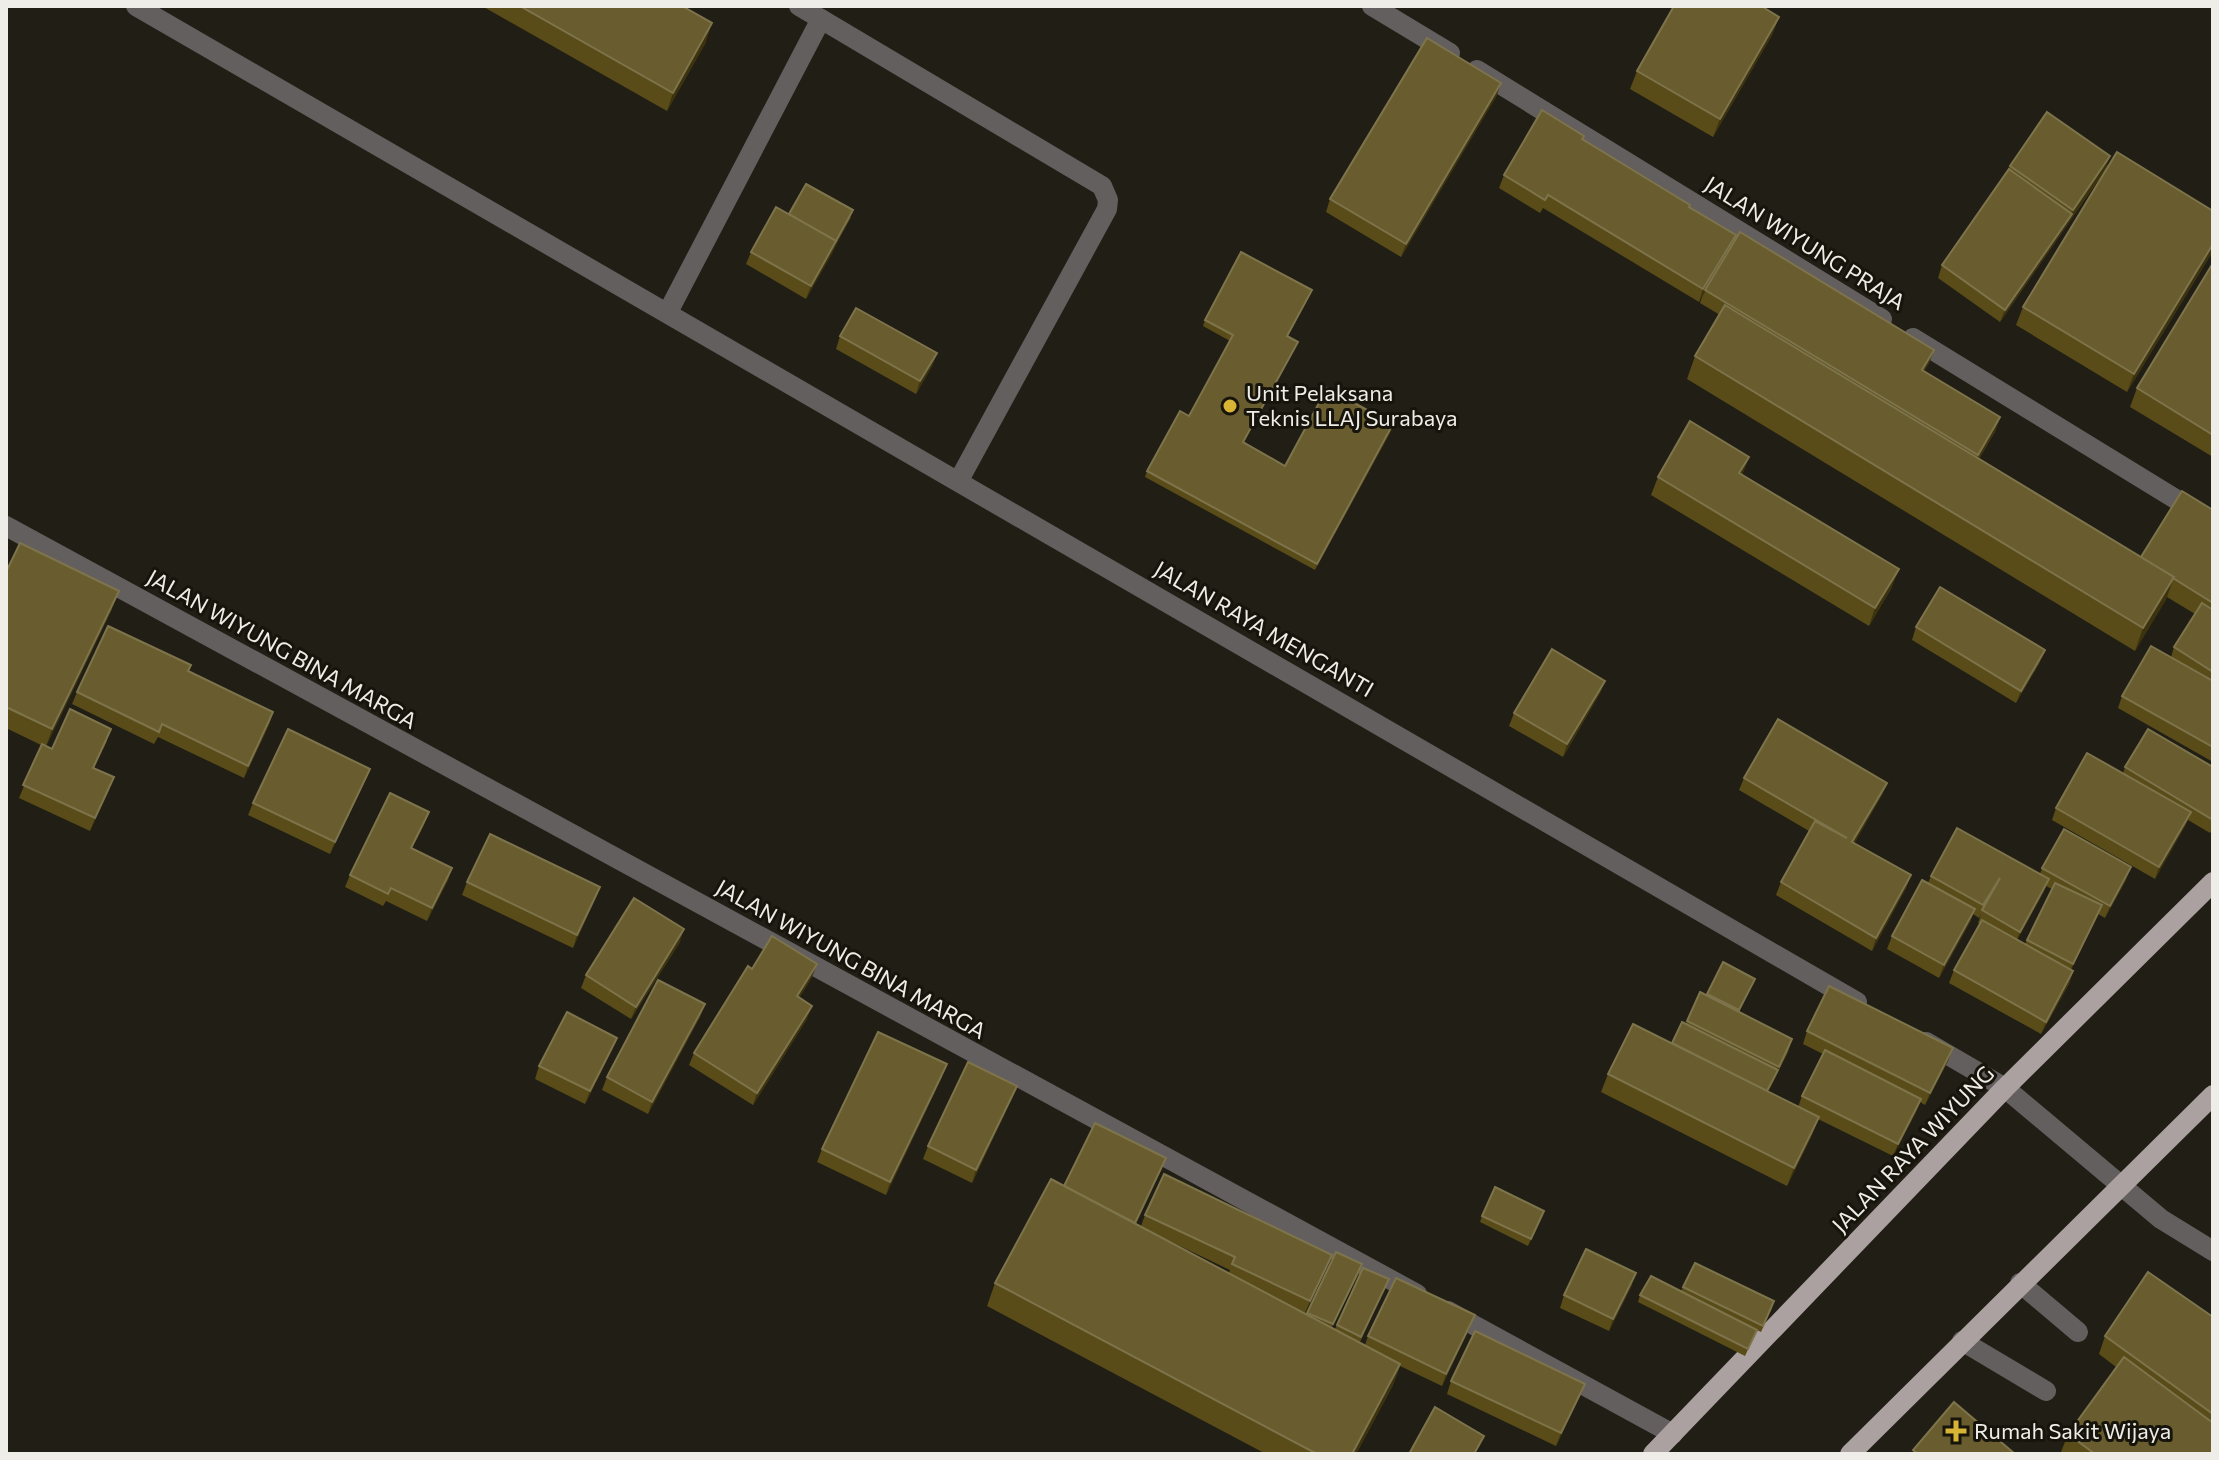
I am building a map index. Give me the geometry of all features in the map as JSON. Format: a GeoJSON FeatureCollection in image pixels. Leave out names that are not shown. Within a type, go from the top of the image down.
{"type":"FeatureCollection","features":[{"type":"Feature","properties":{"kind":"main road","name":"JALAN RAYA WIYUNG"},"geometry":{"type":"LineString","coordinates":[[1653,1454],[2005,1088],[2213,882]]}},
{"type":"Feature","properties":{"kind":"main road"},"geometry":{"type":"LineString","coordinates":[[1859,1451],[1962,1341],[2213,1095]]}},
{"type":"Feature","properties":{"kind":"street","name":"JALAN RAYA MENGANTI"},"geometry":{"type":"LineString","coordinates":[[136,6],[1881,1016]]}},
{"type":"Feature","properties":{"kind":"street"},"geometry":{"type":"LineString","coordinates":[[799,6],[1102,186],[1107,193],[1107,209],[959,480]]}},
{"type":"Feature","properties":{"kind":"street","name":"JALAN WIYUNG PRAJA"},"geometry":{"type":"LineString","coordinates":[[1372,6],[2213,522]]}},
{"type":"Feature","properties":{"kind":"street"},"geometry":{"type":"LineString","coordinates":[[668,312],[821,19]]}},
{"type":"Feature","properties":{"kind":"street","name":"JALAN WIYUNG BINA MARGA"},"geometry":{"type":"LineString","coordinates":[[6,526],[1673,1434]]}},
{"type":"Feature","properties":{"kind":"street"},"geometry":{"type":"LineString","coordinates":[[1908,1032],[2005,1088],[2161,1219],[2213,1251]]}},
{"type":"Feature","properties":{"kind":"street"},"geometry":{"type":"LineString","coordinates":[[2020,1283],[2078,1332]]}},
{"type":"Feature","properties":{"kind":"street"},"geometry":{"type":"LineString","coordinates":[[1962,1341],[2046,1391]]}},
{"type":"Feature","properties":{"kind":"building"},"geometry":{"type":"Polygon","coordinates":[[[520,6],[682,6],[712,23],[673,93],[520,6]]]}},
{"type":"Feature","properties":{"kind":"building"},"geometry":{"type":"Polygon","coordinates":[[[1674,6],[1761,6],[1779,17],[1720,119],[1637,71],[1674,6]]]}},
{"type":"Feature","properties":{"kind":"building"},"geometry":{"type":"Polygon","coordinates":[[[1427,38],[1501,83],[1406,244],[1330,199],[1427,38]]]}},
{"type":"Feature","properties":{"kind":"building"},"geometry":{"type":"Polygon","coordinates":[[[1542,110],[1584,136],[1582,139],[1736,235],[1703,289],[1548,195],[1545,200],[1504,175],[1542,110]]]}},
{"type":"Feature","properties":{"kind":"building"},"geometry":{"type":"Polygon","coordinates":[[[2047,112],[2110,156],[2073,210],[2010,166],[2047,112]]]}},
{"type":"Feature","properties":{"kind":"building"},"geometry":{"type":"Polygon","coordinates":[[[2117,152],[2213,211],[2213,244],[2134,374],[2023,307],[2117,152]]]}},
{"type":"Feature","properties":{"kind":"building"},"geometry":{"type":"Polygon","coordinates":[[[2009,169],[2072,214],[2005,310],[1942,265],[2009,169]]]}},
{"type":"Feature","properties":{"kind":"building"},"geometry":{"type":"Polygon","coordinates":[[[806,184],[853,210],[836,241],[789,214],[806,184]]]}},
{"type":"Feature","properties":{"kind":"building"},"geometry":{"type":"Polygon","coordinates":[[[776,207],[836,241],[811,286],[751,252],[776,207]]]}},
{"type":"Feature","properties":{"kind":"building"},"geometry":{"type":"Polygon","coordinates":[[[1740,232],[1934,350],[1922,370],[2000,417],[1978,455],[1705,290],[1740,232]]]}},
{"type":"Feature","properties":{"kind":"building","name":"Unit Pelaksana Teknis LLAJ Surabaya"},"geometry":{"type":"Polygon","coordinates":[[[1241,252],[1312,290],[1287,336],[1298,342],[1243,442],[1285,466],[1327,388],[1393,424],[1317,564],[1147,471],[1180,411],[1189,416],[1233,335],[1205,320],[1241,252]]]}},
{"type":"Feature","properties":{"kind":"building"},"geometry":{"type":"Polygon","coordinates":[[[2213,263],[2213,435],[2137,388],[2213,263]]]}},
{"type":"Feature","properties":{"kind":"building"},"geometry":{"type":"Polygon","coordinates":[[[1725,305],[2174,577],[2143,628],[1695,356],[1725,305]]]}},
{"type":"Feature","properties":{"kind":"building"},"geometry":{"type":"Polygon","coordinates":[[[856,308],[937,353],[920,381],[840,336],[856,308]]]}},
{"type":"Feature","properties":{"kind":"building"},"geometry":{"type":"Polygon","coordinates":[[[1690,421],[1749,457],[1739,473],[1899,569],[1875,608],[1658,477],[1690,421]]]}},
{"type":"Feature","properties":{"kind":"building"},"geometry":{"type":"Polygon","coordinates":[[[2182,491],[2213,510],[2213,603],[2141,557],[2182,491]]]}},
{"type":"Feature","properties":{"kind":"building"},"geometry":{"type":"Polygon","coordinates":[[[20,543],[119,591],[52,729],[6,707],[6,572],[20,543]]]}},
{"type":"Feature","properties":{"kind":"building"},"geometry":{"type":"Polygon","coordinates":[[[1940,587],[2045,650],[2021,691],[1916,627],[1940,587]]]}},
{"type":"Feature","properties":{"kind":"building"},"geometry":{"type":"Polygon","coordinates":[[[2202,603],[2213,610],[2213,672],[2174,647],[2202,603]]]}},
{"type":"Feature","properties":{"kind":"building"},"geometry":{"type":"Polygon","coordinates":[[[108,626],[191,665],[188,671],[273,712],[248,766],[162,724],[159,732],[77,692],[108,626]]]}},
{"type":"Feature","properties":{"kind":"building"},"geometry":{"type":"Polygon","coordinates":[[[2151,646],[2213,681],[2213,747],[2122,696],[2151,646]]]}},
{"type":"Feature","properties":{"kind":"building"},"geometry":{"type":"Polygon","coordinates":[[[1552,649],[1605,681],[1567,744],[1514,713],[1552,649]]]}},
{"type":"Feature","properties":{"kind":"building"},"geometry":{"type":"Polygon","coordinates":[[[70,709],[111,729],[93,768],[114,777],[95,818],[23,785],[42,744],[52,749],[70,709]]]}},
{"type":"Feature","properties":{"kind":"building"},"geometry":{"type":"Polygon","coordinates":[[[1778,719],[1887,783],[1852,842],[1911,875],[1876,938],[1781,882],[1815,821],[1847,838],[1744,778],[1778,719]]]}},
{"type":"Feature","properties":{"kind":"building"},"geometry":{"type":"Polygon","coordinates":[[[288,729],[370,769],[335,842],[253,803],[288,729]]]}},
{"type":"Feature","properties":{"kind":"building"},"geometry":{"type":"Polygon","coordinates":[[[2148,729],[2213,767],[2213,820],[2125,767],[2148,729]]]}},
{"type":"Feature","properties":{"kind":"building"},"geometry":{"type":"Polygon","coordinates":[[[2087,753],[2191,812],[2159,867],[2056,808],[2087,753]]]}},
{"type":"Feature","properties":{"kind":"building"},"geometry":{"type":"Polygon","coordinates":[[[390,793],[429,812],[411,848],[452,868],[432,908],[391,888],[388,894],[350,875],[390,793]]]}},
{"type":"Feature","properties":{"kind":"building"},"geometry":{"type":"Polygon","coordinates":[[[1957,828],[2049,879],[2020,932],[1982,910],[2000,878],[1983,905],[1931,876],[1957,828]]]}},
{"type":"Feature","properties":{"kind":"building"},"geometry":{"type":"Polygon","coordinates":[[[2064,829],[2131,867],[2110,906],[2042,868],[2064,829]]]}},
{"type":"Feature","properties":{"kind":"building"},"geometry":{"type":"Polygon","coordinates":[[[490,834],[600,887],[577,935],[467,882],[490,834]]]}},
{"type":"Feature","properties":{"kind":"building"},"geometry":{"type":"Polygon","coordinates":[[[1922,880],[1975,909],[1944,965],[1892,936],[1922,880]]]}},
{"type":"Feature","properties":{"kind":"building"},"geometry":{"type":"Polygon","coordinates":[[[2055,883],[2102,905],[2073,964],[2027,940],[2055,883]]]}},
{"type":"Feature","properties":{"kind":"building"},"geometry":{"type":"Polygon","coordinates":[[[634,898],[684,929],[636,1007],[586,975],[634,898]]]}},
{"type":"Feature","properties":{"kind":"building"},"geometry":{"type":"Polygon","coordinates":[[[1982,920],[2073,971],[2046,1022],[1954,970],[1982,920]]]}},
{"type":"Feature","properties":{"kind":"building"},"geometry":{"type":"Polygon","coordinates":[[[772,936],[817,964],[797,996],[812,1006],[757,1093],[694,1053],[748,966],[752,969],[772,936]]]}},
{"type":"Feature","properties":{"kind":"building"},"geometry":{"type":"Polygon","coordinates":[[[1723,962],[1755,979],[1739,1010],[1707,994],[1723,962]]]}},
{"type":"Feature","properties":{"kind":"building"},"geometry":{"type":"Polygon","coordinates":[[[658,980],[705,1004],[652,1102],[607,1077],[658,980]]]}},
{"type":"Feature","properties":{"kind":"building"},"geometry":{"type":"Polygon","coordinates":[[[1829,986],[1953,1048],[1930,1093],[1807,1031],[1829,986]]]}},
{"type":"Feature","properties":{"kind":"building"},"geometry":{"type":"Polygon","coordinates":[[[1700,992],[1792,1039],[1779,1067],[1687,1021],[1700,992]]]}},
{"type":"Feature","properties":{"kind":"building"},"geometry":{"type":"Polygon","coordinates":[[[567,1012],[617,1038],[590,1091],[539,1066],[567,1012]]]}},
{"type":"Feature","properties":{"kind":"building"},"geometry":{"type":"Polygon","coordinates":[[[1682,1022],[1778,1070],[1767,1091],[1672,1043],[1682,1022]]]}},
{"type":"Feature","properties":{"kind":"building"},"geometry":{"type":"Polygon","coordinates":[[[1633,1024],[1819,1117],[1794,1168],[1608,1074],[1633,1024]]]}},
{"type":"Feature","properties":{"kind":"building"},"geometry":{"type":"Polygon","coordinates":[[[878,1032],[947,1064],[890,1182],[822,1149],[878,1032]]]}},
{"type":"Feature","properties":{"kind":"building"},"geometry":{"type":"Polygon","coordinates":[[[1825,1050],[1921,1099],[1898,1144],[1802,1096],[1825,1050]]]}},
{"type":"Feature","properties":{"kind":"building"},"geometry":{"type":"Polygon","coordinates":[[[968,1062],[1017,1086],[976,1170],[928,1146],[968,1062]]]}},
{"type":"Feature","properties":{"kind":"building"},"geometry":{"type":"Polygon","coordinates":[[[1095,1123],[1166,1158],[1135,1223],[1064,1186],[1095,1123]]]}},
{"type":"Feature","properties":{"kind":"building"},"geometry":{"type":"Polygon","coordinates":[[[1164,1174],[1332,1255],[1310,1301],[1232,1264],[1235,1257],[1145,1215],[1164,1174]]]}},
{"type":"Feature","properties":{"kind":"building"},"geometry":{"type":"Polygon","coordinates":[[[1051,1179],[1400,1364],[1352,1454],[1317,1454],[995,1283],[1051,1179]]]}},
{"type":"Feature","properties":{"kind":"building"},"geometry":{"type":"Polygon","coordinates":[[[1495,1187],[1544,1211],[1531,1239],[1482,1216],[1495,1187]]]}},
{"type":"Feature","properties":{"kind":"building"},"geometry":{"type":"Polygon","coordinates":[[[1586,1249],[1636,1273],[1613,1319],[1564,1295],[1586,1249]]]}},
{"type":"Feature","properties":{"kind":"building"},"geometry":{"type":"Polygon","coordinates":[[[1336,1252],[1362,1264],[1333,1324],[1307,1313],[1336,1252]]]}},
{"type":"Feature","properties":{"kind":"building"},"geometry":{"type":"Polygon","coordinates":[[[1695,1263],[1774,1301],[1763,1326],[1683,1287],[1695,1263]]]}},
{"type":"Feature","properties":{"kind":"building"},"geometry":{"type":"Polygon","coordinates":[[[1363,1268],[1389,1279],[1361,1337],[1337,1325],[1363,1268]]]}},
{"type":"Feature","properties":{"kind":"building"},"geometry":{"type":"Polygon","coordinates":[[[2148,1272],[2213,1317],[2213,1414],[2105,1336],[2148,1272]]]}},
{"type":"Feature","properties":{"kind":"building"},"geometry":{"type":"Polygon","coordinates":[[[1651,1276],[1757,1330],[1748,1349],[1640,1295],[1651,1276]]]}},
{"type":"Feature","properties":{"kind":"building"},"geometry":{"type":"Polygon","coordinates":[[[1396,1278],[1475,1315],[1446,1374],[1368,1336],[1396,1278]]]}},
{"type":"Feature","properties":{"kind":"building"},"geometry":{"type":"Polygon","coordinates":[[[1475,1331],[1585,1384],[1561,1433],[1451,1381],[1475,1331]]]}},
{"type":"Feature","properties":{"kind":"building"},"geometry":{"type":"Polygon","coordinates":[[[2124,1357],[2213,1423],[2213,1454],[2095,1454],[2068,1434],[2124,1357]]]}},
{"type":"Feature","properties":{"kind":"building","name":"Rumah Sakit Wijaya"},"geometry":{"type":"Polygon","coordinates":[[[1954,1402],[2015,1454],[1918,1454],[1913,1450],[1954,1402]]]}},
{"type":"Feature","properties":{"kind":"building"},"geometry":{"type":"Polygon","coordinates":[[[1435,1407],[1484,1436],[1474,1454],[1409,1454],[1435,1407]]]}},
{"type":"Feature","properties":{"kind":"place","name":"Unit Pelaksana Teknis LLAJ Surabaya"},"geometry":{"type":"Point","coordinates":[1230,406]}},
{"type":"Feature","properties":{"kind":"place","name":"Rumah Sakit Wijaya"},"geometry":{"type":"Point","coordinates":[1956,1431]}}]}
